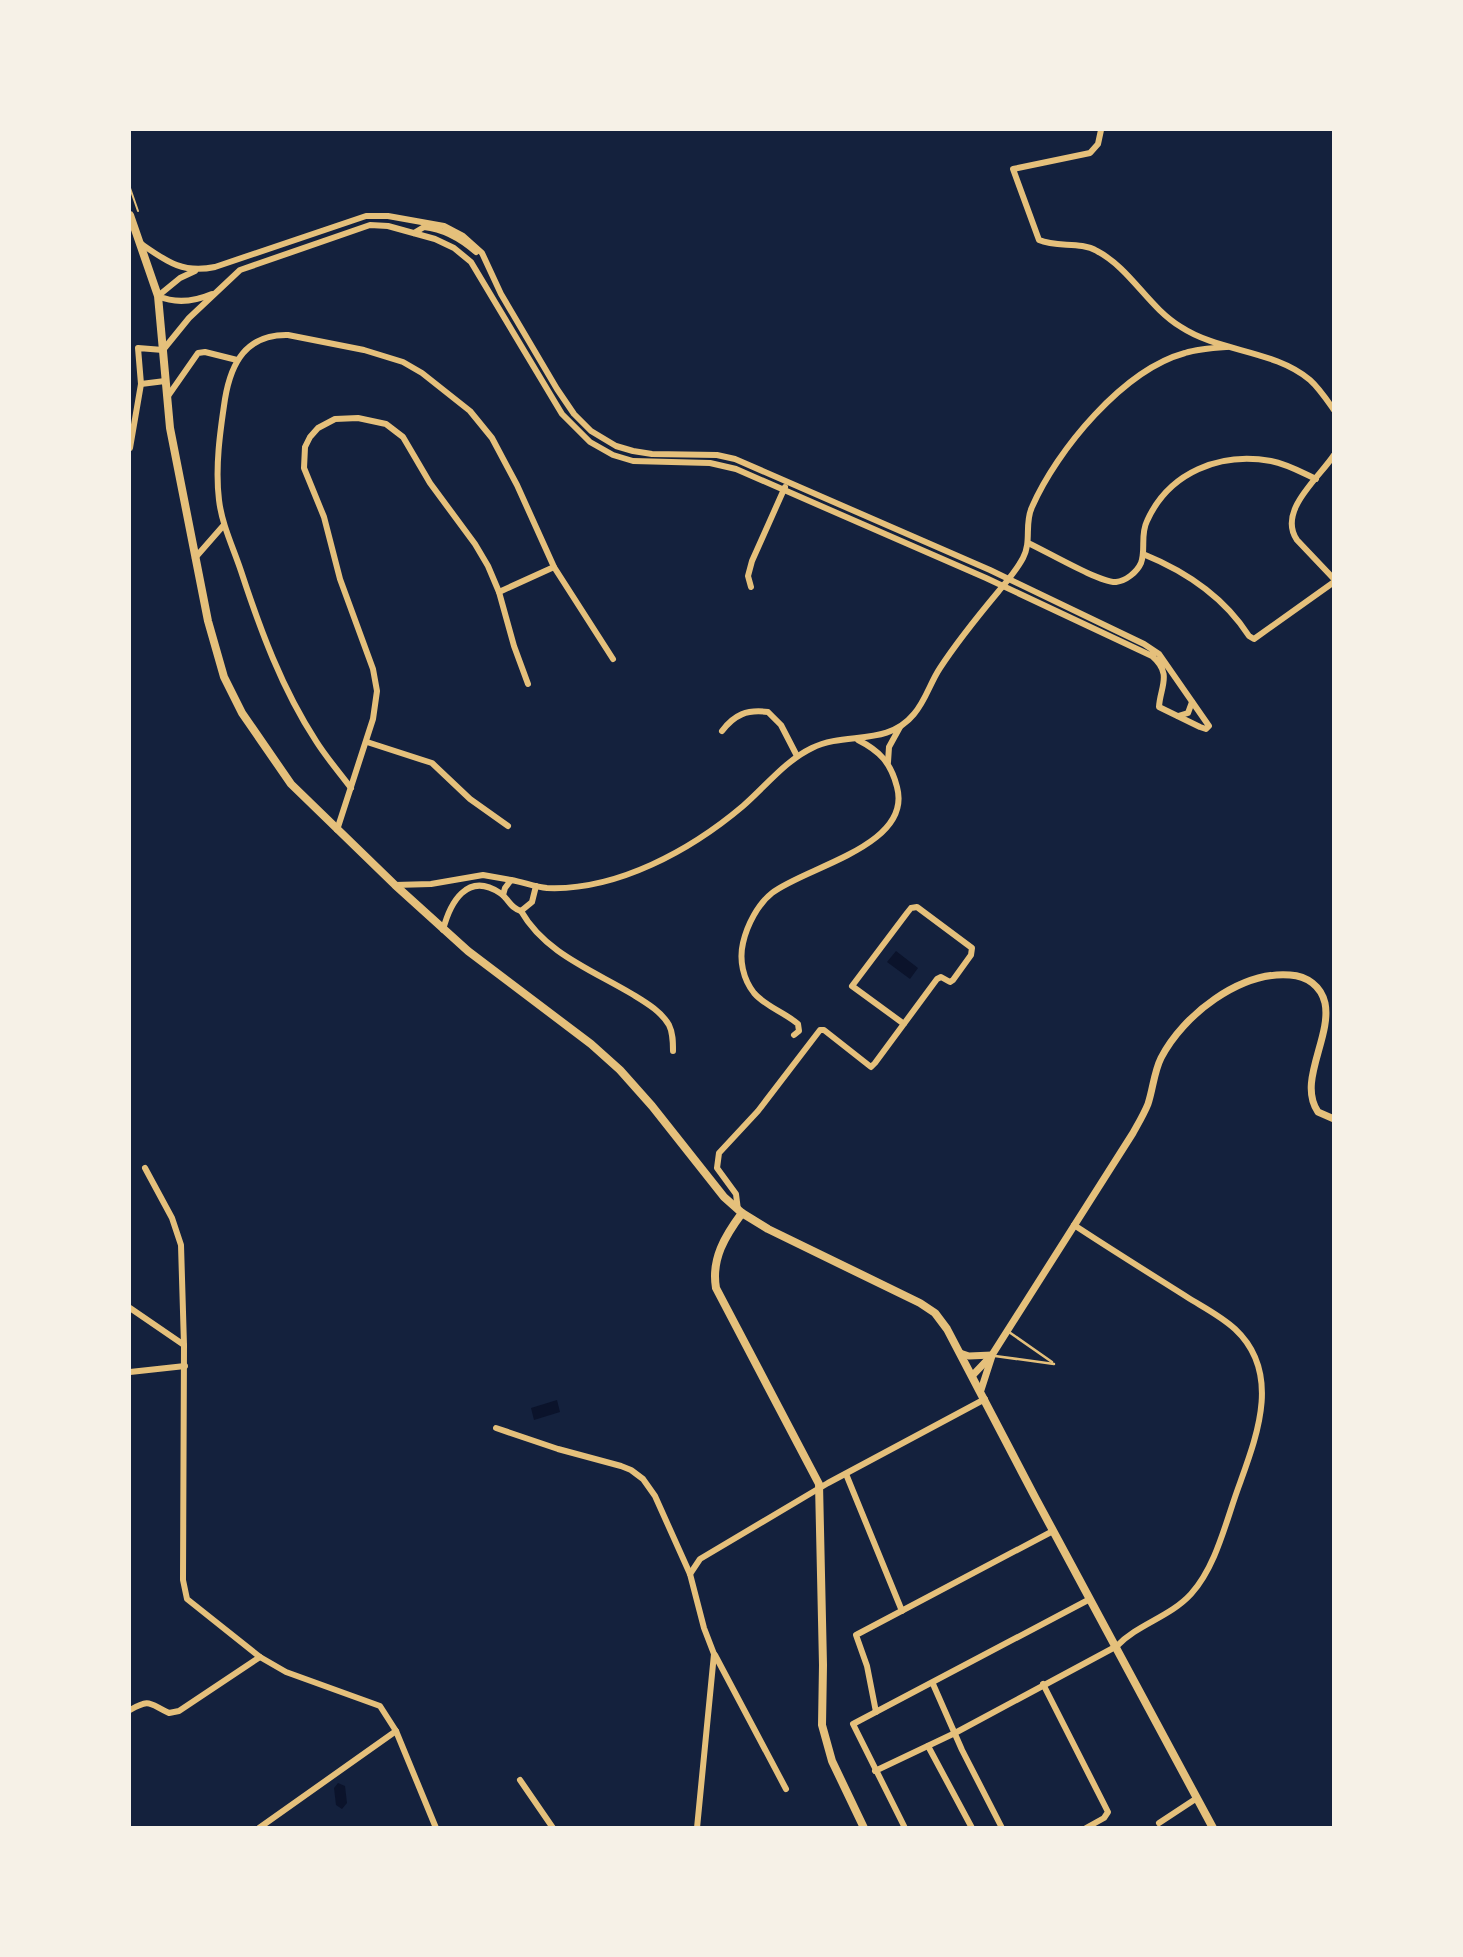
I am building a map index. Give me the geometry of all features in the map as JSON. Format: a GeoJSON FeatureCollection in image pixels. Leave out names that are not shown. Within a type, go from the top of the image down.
{"type":"FeatureCollection","features":[{"type":"Feature","properties":{"kind":"main road"},"geometry":{"type":"LineString","coordinates":[[130,215],[158,296],[173,449],[213,642],[231,693],[259,741],[287,780],[443,930],[620,1070],[724,1197],[740,1212],[776,1234],[924,1305],[940,1319],[983,1394],[1053,1531],[1213,1828]]}},
{"type":"Feature","properties":{"kind":"main road"},"geometry":{"type":"LineString","coordinates":[[740,1212],[716,1259],[716,1289],[816,1474],[820,1489],[822,1725],[832,1761],[864,1828]]}},
{"type":"Feature","properties":{"kind":"street"},"geometry":{"type":"LineString","coordinates":[[1101,130],[1100,141],[1093,151],[1013,169],[1041,241],[1095,249],[1123,271],[1176,324],[1197,336],[1249,352],[1299,373],[1315,385],[1334,410]]}},
{"type":"Feature","properties":{"kind":"street"},"geometry":{"type":"LineString","coordinates":[[130,344],[138,348],[163,350],[189,318],[235,274],[248,266],[349,231],[382,225],[448,245],[471,262],[562,414],[590,442],[613,455],[639,462],[720,464],[1003,586],[1152,656],[1163,671],[1164,691],[1158,707],[1199,727],[1207,728],[1208,723],[1158,654],[1144,643],[1009,579],[728,457],[640,453],[616,446],[594,433],[578,418],[558,389],[500,294],[484,256],[470,240],[444,226],[378,215],[355,219],[215,267],[197,270],[184,269],[167,262],[140,243]]}},
{"type":"Feature","properties":{"kind":"street"},"geometry":{"type":"LineString","coordinates":[[414,233],[424,227],[436,229],[455,237],[484,256]]}},
{"type":"Feature","properties":{"kind":"street"},"geometry":{"type":"LineString","coordinates":[[158,296],[180,278],[197,270]]}},
{"type":"Feature","properties":{"kind":"street"},"geometry":{"type":"LineString","coordinates":[[158,296],[184,301],[217,292]]}},
{"type":"Feature","properties":{"kind":"street"},"geometry":{"type":"LineString","coordinates":[[351,788],[317,743],[291,696],[268,646],[223,526],[217,469],[226,390],[237,360],[257,341],[288,335],[374,352],[416,369],[465,406],[489,433],[517,485],[554,567],[613,659]]}},
{"type":"Feature","properties":{"kind":"street"},"geometry":{"type":"LineString","coordinates":[[794,1035],[799,1031],[799,1025],[761,1000],[747,981],[741,961],[744,939],[752,919],[772,893],[859,849],[889,823],[896,812],[899,795],[888,762],[889,747],[901,726],[919,708],[941,666],[1021,561],[1028,543],[1028,518],[1035,500],[1060,457],[1095,414],[1128,386],[1166,360],[1188,352],[1227,347]]}},
{"type":"Feature","properties":{"kind":"street"},"geometry":{"type":"LineString","coordinates":[[130,448],[141,384],[138,348]]}},
{"type":"Feature","properties":{"kind":"street"},"geometry":{"type":"LineString","coordinates":[[167,398],[198,353],[205,352],[237,360]]}},
{"type":"Feature","properties":{"kind":"street"},"geometry":{"type":"LineString","coordinates":[[141,384],[165,381]]}},
{"type":"Feature","properties":{"kind":"street"},"geometry":{"type":"LineString","coordinates":[[337,830],[367,742],[377,699],[376,681],[343,589],[321,509],[304,468],[305,447],[314,432],[328,422],[345,417],[378,421],[397,430],[430,483],[481,553],[499,592],[528,684]]}},
{"type":"Feature","properties":{"kind":"street"},"geometry":{"type":"LineString","coordinates":[[1143,554],[1169,565],[1208,592],[1224,605],[1254,639],[1334,581],[1297,540],[1292,527],[1295,509],[1334,455]]}},
{"type":"Feature","properties":{"kind":"street"},"geometry":{"type":"LineString","coordinates":[[1028,543],[1112,581],[1120,581],[1130,576],[1139,566],[1143,554],[1144,527],[1154,508],[1175,483],[1198,468],[1216,462],[1269,460],[1315,479]]}},
{"type":"Feature","properties":{"kind":"street"},"geometry":{"type":"LineString","coordinates":[[751,587],[748,576],[752,561],[787,482]]}},
{"type":"Feature","properties":{"kind":"street"},"geometry":{"type":"LineString","coordinates":[[195,558],[223,526]]}},
{"type":"Feature","properties":{"kind":"street"},"geometry":{"type":"LineString","coordinates":[[499,592],[554,567]]}},
{"type":"Feature","properties":{"kind":"street"},"geometry":{"type":"LineString","coordinates":[[1164,691],[1178,682]]}},
{"type":"Feature","properties":{"kind":"street"},"geometry":{"type":"LineString","coordinates":[[1177,716],[1188,713],[1192,702]]}},
{"type":"Feature","properties":{"kind":"street"},"geometry":{"type":"LineString","coordinates":[[722,731],[729,722],[742,714],[751,711],[768,712],[781,726],[797,756]]}},
{"type":"Feature","properties":{"kind":"street"},"geometry":{"type":"LineString","coordinates":[[395,885],[446,882],[483,875],[537,886],[567,887],[594,884],[627,874],[699,838],[730,817],[797,756],[822,743],[877,737],[901,726]]}},
{"type":"Feature","properties":{"kind":"street"},"geometry":{"type":"LineString","coordinates":[[856,739],[874,748],[888,762]]}},
{"type":"Feature","properties":{"kind":"street"},"geometry":{"type":"LineString","coordinates":[[367,742],[432,764],[470,799],[509,826]]}},
{"type":"Feature","properties":{"kind":"street"},"geometry":{"type":"LineString","coordinates":[[503,895],[511,880]]}},
{"type":"Feature","properties":{"kind":"street"},"geometry":{"type":"LineString","coordinates":[[446,882],[455,899]]}},
{"type":"Feature","properties":{"kind":"street"},"geometry":{"type":"LineString","coordinates":[[521,911],[532,902],[537,886]]}},
{"type":"Feature","properties":{"kind":"street"},"geometry":{"type":"LineString","coordinates":[[443,930],[455,899],[467,889],[492,889],[503,895],[513,908],[521,911],[545,942],[647,1003],[659,1013],[671,1028],[673,1051]]}},
{"type":"Feature","properties":{"kind":"street"},"geometry":{"type":"LineString","coordinates":[[740,1212],[735,1192],[717,1168],[718,1155],[758,1111],[820,1030],[824,1030],[871,1067],[904,1024],[937,978],[941,976],[950,982],[953,980],[973,951],[917,907],[911,908],[852,986],[904,1024]]}},
{"type":"Feature","properties":{"kind":"street"},"geometry":{"type":"LineString","coordinates":[[972,1376],[992,1355],[1008,1331],[1140,1120],[1148,1102],[1157,1066],[1167,1047],[1200,1012],[1223,993],[1241,984],[1276,975],[1307,979],[1320,990],[1325,1004],[1325,1020],[1311,1095],[1318,1112],[1334,1119]]}},
{"type":"Feature","properties":{"kind":"street"},"geometry":{"type":"LineString","coordinates":[[145,1168],[172,1218],[181,1245],[185,1366],[185,1592],[190,1603],[260,1657],[290,1675],[376,1703],[396,1731],[436,1828]]}},
{"type":"Feature","properties":{"kind":"street"},"geometry":{"type":"LineString","coordinates":[[875,1771],[955,1733],[1117,1646],[1128,1636],[1181,1604],[1205,1574],[1255,1444],[1261,1417],[1262,1387],[1254,1353],[1233,1326],[1074,1226]]}},
{"type":"Feature","properties":{"kind":"street"},"geometry":{"type":"LineString","coordinates":[[130,1308],[184,1345]]}},
{"type":"Feature","properties":{"kind":"street"},"geometry":{"type":"LineString","coordinates":[[960,1353],[974,1356],[992,1355]]}},
{"type":"Feature","properties":{"kind":"street"},"geometry":{"type":"LineString","coordinates":[[690,1574],[700,1559],[983,1394],[992,1355]]}},
{"type":"Feature","properties":{"kind":"street"},"geometry":{"type":"LineString","coordinates":[[130,1372],[185,1366]]}},
{"type":"Feature","properties":{"kind":"street"},"geometry":{"type":"LineString","coordinates":[[496,1428],[631,1470],[643,1479],[655,1496],[690,1574],[704,1628],[714,1654],[786,1789]]}},
{"type":"Feature","properties":{"kind":"street"},"geometry":{"type":"LineString","coordinates":[[846,1474],[902,1611]]}},
{"type":"Feature","properties":{"kind":"street"},"geometry":{"type":"LineString","coordinates":[[876,1712],[867,1666],[856,1635],[1053,1531]]}},
{"type":"Feature","properties":{"kind":"street"},"geometry":{"type":"LineString","coordinates":[[905,1828],[853,1724],[1090,1599]]}},
{"type":"Feature","properties":{"kind":"street"},"geometry":{"type":"LineString","coordinates":[[697,1828],[714,1654]]}},
{"type":"Feature","properties":{"kind":"street"},"geometry":{"type":"LineString","coordinates":[[130,1710],[144,1702],[152,1703],[169,1713],[178,1711],[260,1657]]}},
{"type":"Feature","properties":{"kind":"street"},"geometry":{"type":"LineString","coordinates":[[933,1684],[1002,1828]]}},
{"type":"Feature","properties":{"kind":"street"},"geometry":{"type":"LineString","coordinates":[[1043,1684],[1108,1812],[1104,1818],[1086,1828]]}},
{"type":"Feature","properties":{"kind":"street"},"geometry":{"type":"LineString","coordinates":[[258,1828],[396,1731]]}},
{"type":"Feature","properties":{"kind":"street"},"geometry":{"type":"LineString","coordinates":[[928,1746],[972,1828]]}},
{"type":"Feature","properties":{"kind":"street"},"geometry":{"type":"LineString","coordinates":[[520,1780],[554,1828]]}},
{"type":"Feature","properties":{"kind":"street"},"geometry":{"type":"LineString","coordinates":[[1159,1823],[1197,1798]]}},
{"type":"Feature","properties":{"kind":"lane"},"geometry":{"type":"LineString","coordinates":[[992,1355],[1054,1364],[1008,1331]]}},
{"type":"Feature","properties":{"kind":"water"},"geometry":{"type":"Polygon","coordinates":[[[896,951],[918,968],[910,979],[887,962],[896,951]]]}},
{"type":"Feature","properties":{"kind":"water"},"geometry":{"type":"Polygon","coordinates":[[[557,1400],[560,1412],[534,1420],[531,1408],[557,1400]]]}},
{"type":"Feature","properties":{"kind":"water"},"geometry":{"type":"Polygon","coordinates":[[[338,1783],[345,1786],[347,1803],[342,1809],[336,1805],[334,1788],[338,1783]]]}}]}
